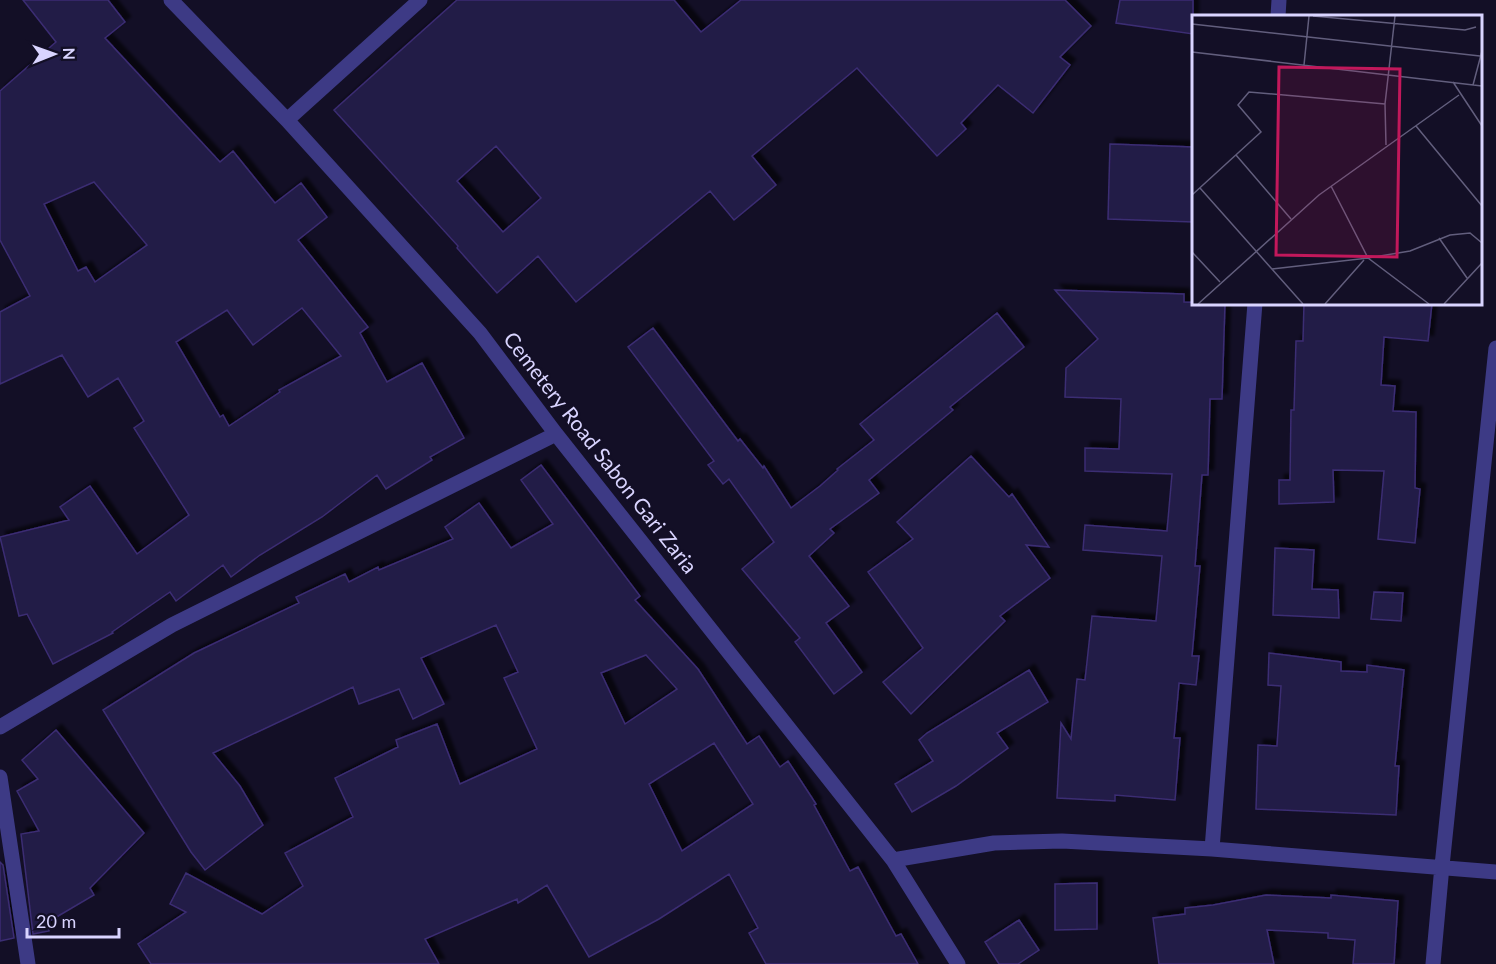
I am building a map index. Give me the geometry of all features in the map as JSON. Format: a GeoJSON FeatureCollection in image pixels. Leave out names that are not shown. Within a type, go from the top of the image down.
{"type":"FeatureCollection","features":[{"type":"Feature","properties":{"kind":"street","name":"Cemetery Road Sabon Gari Zaria"},"geometry":{"type":"LineString","coordinates":[[171,0],[287,120],[480,333],[556,434],[893,860],[958,964]]}},
{"type":"Feature","properties":{"kind":"street"},"geometry":{"type":"LineString","coordinates":[[287,120],[420,0]]}},
{"type":"Feature","properties":{"kind":"street"},"geometry":{"type":"LineString","coordinates":[[1278,15],[1279,0]]}},
{"type":"Feature","properties":{"kind":"street"},"geometry":{"type":"LineString","coordinates":[[1212,849],[1255,304]]}},
{"type":"Feature","properties":{"kind":"street"},"geometry":{"type":"LineString","coordinates":[[1433,964],[1496,348]]}},
{"type":"Feature","properties":{"kind":"street"},"geometry":{"type":"LineString","coordinates":[[0,727],[172,625],[556,434]]}},
{"type":"Feature","properties":{"kind":"street"},"geometry":{"type":"LineString","coordinates":[[0,777],[28,964]]}},
{"type":"Feature","properties":{"kind":"street"},"geometry":{"type":"LineString","coordinates":[[893,860],[1006,842],[1062,841],[1212,849],[1496,872]]}},
{"type":"Feature","properties":{"kind":"building"},"geometry":{"type":"Polygon","coordinates":[[[23,0],[108,0],[125,22],[105,38],[220,162],[233,151],[275,203],[301,183],[327,217],[298,240],[368,327],[360,333],[387,382],[422,363],[464,438],[430,457],[432,460],[386,489],[377,475],[322,517],[260,555],[231,577],[223,565],[176,601],[170,592],[113,633],[53,664],[27,614],[19,616],[0,537],[69,520],[60,507],[90,486],[137,554],[189,515],[134,428],[144,421],[118,378],[88,397],[62,355],[0,384],[0,312],[30,296],[0,240],[0,91],[56,42],[23,0]],[[94,182],[44,204],[78,271],[86,267],[95,282],[147,245],[94,182]],[[302,308],[253,345],[227,310],[176,342],[220,417],[223,415],[229,426],[280,392],[279,390],[341,356],[302,308]]]}},
{"type":"Feature","properties":{"kind":"building"},"geometry":{"type":"Polygon","coordinates":[[[457,0],[674,0],[701,32],[741,0],[1065,0],[1091,26],[1060,57],[1070,65],[1033,113],[998,85],[961,123],[966,129],[937,156],[857,68],[752,156],[776,185],[734,220],[710,191],[576,302],[538,256],[497,293],[457,248],[458,246],[334,110],[457,0]],[[496,146],[457,181],[503,232],[541,198],[496,146]]]}},
{"type":"Feature","properties":{"kind":"building"},"geometry":{"type":"Polygon","coordinates":[[[1120,0],[1193,0],[1192,34],[1116,23],[1120,0]]]}},
{"type":"Feature","properties":{"kind":"building"},"geometry":{"type":"Polygon","coordinates":[[[1110,144],[1192,147],[1192,222],[1108,219],[1110,144]]]}},
{"type":"Feature","properties":{"kind":"building"},"geometry":{"type":"Polygon","coordinates":[[[1055,290],[1184,294],[1184,302],[1192,304],[1225,304],[1222,399],[1210,399],[1208,475],[1202,475],[1195,566],[1200,566],[1192,656],[1199,656],[1196,685],[1179,683],[1174,738],[1180,738],[1175,800],[1115,795],[1115,801],[1057,798],[1061,723],[1071,739],[1077,679],[1085,680],[1092,616],[1156,621],[1162,556],[1083,550],[1085,525],[1167,531],[1172,474],[1085,471],[1085,448],[1119,449],[1121,399],[1065,397],[1066,368],[1098,339],[1055,290]]]}},
{"type":"Feature","properties":{"kind":"building"},"geometry":{"type":"Polygon","coordinates":[[[1304,304],[1432,304],[1428,341],[1384,337],[1381,385],[1395,386],[1393,411],[1416,412],[1415,488],[1420,489],[1415,543],[1378,539],[1384,471],[1333,470],[1334,502],[1279,504],[1279,480],[1290,480],[1291,410],[1294,410],[1296,341],[1303,341],[1304,304]]]}},
{"type":"Feature","properties":{"kind":"building"},"geometry":{"type":"Polygon","coordinates":[[[997,313],[1024,347],[950,407],[953,410],[869,480],[879,493],[830,529],[834,533],[809,556],[849,606],[826,623],[862,672],[834,694],[795,642],[800,638],[742,569],[774,542],[729,479],[723,484],[708,465],[714,461],[628,347],[653,328],[738,441],[740,439],[763,468],[764,466],[791,508],[874,440],[860,424],[997,313]]]}},
{"type":"Feature","properties":{"kind":"building"},"geometry":{"type":"Polygon","coordinates":[[[971,456],[1009,497],[1012,494],[1049,547],[1026,545],[1050,578],[1000,616],[1005,621],[911,714],[883,682],[923,648],[868,572],[913,539],[897,522],[971,456]]]}},
{"type":"Feature","properties":{"kind":"building"},"geometry":{"type":"Polygon","coordinates":[[[541,465],[640,596],[635,600],[698,669],[747,744],[759,736],[780,767],[788,761],[816,804],[814,805],[850,871],[858,867],[896,936],[901,934],[918,964],[766,964],[749,933],[758,928],[729,874],[659,919],[589,957],[547,885],[518,903],[517,899],[425,939],[439,964],[151,964],[138,944],[186,912],[170,904],[186,873],[262,914],[303,886],[285,853],[353,817],[335,778],[398,747],[396,740],[437,724],[460,784],[537,749],[504,678],[518,672],[496,625],[421,658],[444,704],[413,719],[399,689],[359,704],[353,687],[213,753],[240,786],[263,825],[205,870],[191,852],[103,710],[194,653],[299,603],[296,597],[345,574],[349,582],[378,567],[379,570],[453,539],[445,527],[479,503],[511,548],[553,524],[521,480],[541,465]],[[646,655],[601,673],[625,724],[677,689],[646,655]],[[714,743],[649,784],[682,851],[753,804],[714,743]]]}},
{"type":"Feature","properties":{"kind":"building"},"geometry":{"type":"Polygon","coordinates":[[[1275,548],[1314,550],[1312,589],[1338,590],[1339,618],[1273,615],[1275,548]]]}},
{"type":"Feature","properties":{"kind":"building"},"geometry":{"type":"Polygon","coordinates":[[[1374,592],[1403,593],[1401,621],[1371,619],[1374,592]]]}},
{"type":"Feature","properties":{"kind":"building"},"geometry":{"type":"Polygon","coordinates":[[[1269,653],[1341,662],[1341,671],[1367,672],[1367,665],[1404,670],[1395,766],[1399,766],[1396,815],[1256,809],[1258,745],[1277,746],[1281,686],[1268,685],[1269,653]]]}},
{"type":"Feature","properties":{"kind":"building"},"geometry":{"type":"Polygon","coordinates":[[[1029,670],[1048,702],[997,733],[1008,748],[956,786],[912,812],[895,784],[933,761],[919,740],[1029,670]]]}},
{"type":"Feature","properties":{"kind":"building"},"geometry":{"type":"Polygon","coordinates":[[[56,730],[144,833],[90,888],[94,895],[48,922],[49,931],[33,934],[21,834],[39,831],[17,791],[38,779],[22,760],[56,730]]]}},
{"type":"Feature","properties":{"kind":"building"},"geometry":{"type":"Polygon","coordinates":[[[0,862],[3,865],[14,938],[0,941],[0,862]]]}},
{"type":"Feature","properties":{"kind":"building"},"geometry":{"type":"Polygon","coordinates":[[[1097,883],[1097,929],[1055,930],[1055,884],[1097,883]]]}},
{"type":"Feature","properties":{"kind":"building"},"geometry":{"type":"Polygon","coordinates":[[[1266,895],[1331,898],[1331,895],[1398,901],[1394,964],[1353,964],[1355,940],[1328,938],[1328,933],[1267,930],[1274,964],[1159,964],[1153,918],[1185,914],[1185,908],[1266,895]]]}},
{"type":"Feature","properties":{"kind":"building"},"geometry":{"type":"Polygon","coordinates":[[[1019,920],[1039,950],[1018,964],[999,964],[985,942],[1019,920]]]}}]}
